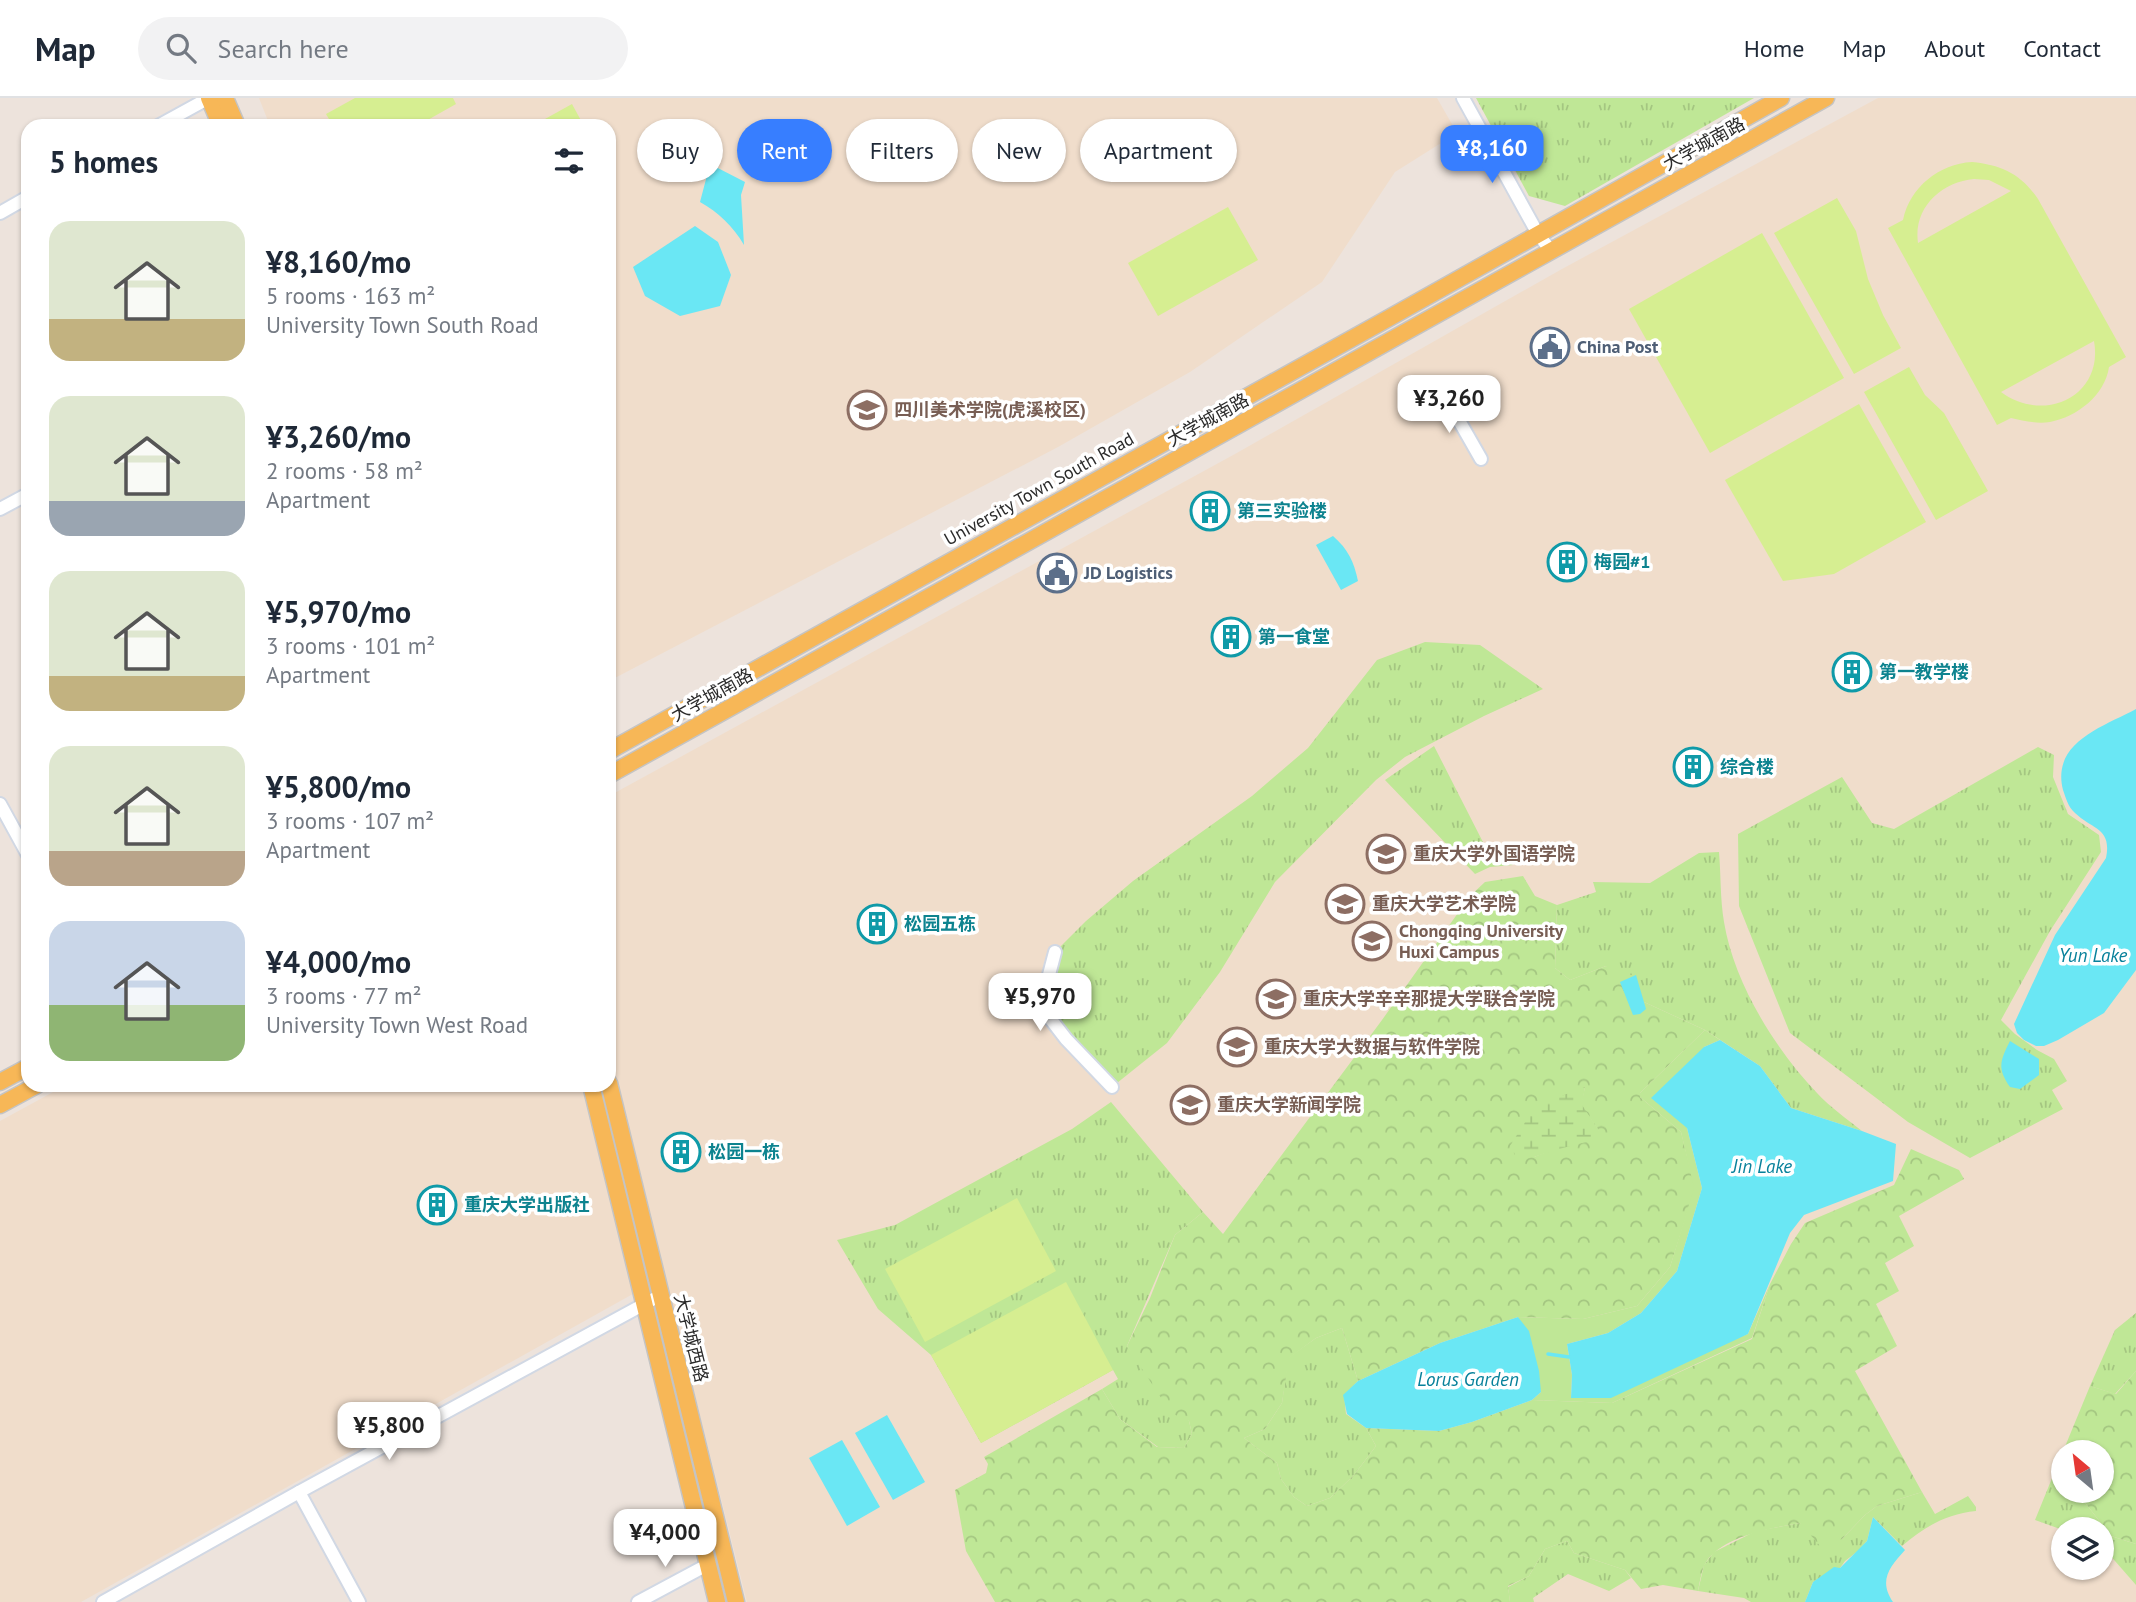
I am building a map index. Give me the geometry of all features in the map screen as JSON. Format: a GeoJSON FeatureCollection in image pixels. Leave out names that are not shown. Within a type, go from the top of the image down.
{"type":"FeatureCollection","features":[{"type":"Feature","properties":{"kind":"main road"},"geometry":{"type":"LineString","coordinates":[[209,98],[218,119]]}},
{"type":"Feature","properties":{"kind":"main road"},"geometry":{"type":"LineString","coordinates":[[225,98],[234,119]]}},
{"type":"Feature","properties":{"kind":"main road","name":"University Town South Road"},"geometry":{"type":"LineString","coordinates":[[616,747],[1781,98]]}},
{"type":"Feature","properties":{"kind":"main road","name":"大学城南路"},"geometry":{"type":"LineString","coordinates":[[616,771],[1826,98]]}},
{"type":"Feature","properties":{"kind":"main road"},"geometry":{"type":"LineString","coordinates":[[0,1082],[21,1071]]}},
{"type":"Feature","properties":{"kind":"main road"},"geometry":{"type":"LineString","coordinates":[[0,1105],[24,1092]]}},
{"type":"Feature","properties":{"kind":"main road"},"geometry":{"type":"LineString","coordinates":[[593,1092],[717,1602]]}},
{"type":"Feature","properties":{"kind":"main road","name":"大学城西路"},"geometry":{"type":"LineString","coordinates":[[611,1092],[736,1602]]}},
{"type":"Feature","properties":{"kind":"street"},"geometry":{"type":"LineString","coordinates":[[171,119],[209,98]]}},
{"type":"Feature","properties":{"kind":"street"},"geometry":{"type":"LineString","coordinates":[[1463,98],[1538,234],[1551,251]]}},
{"type":"Feature","properties":{"kind":"street"},"geometry":{"type":"LineString","coordinates":[[0,213],[21,201]]}},
{"type":"Feature","properties":{"kind":"street"},"geometry":{"type":"LineString","coordinates":[[1445,396],[1481,459]]}},
{"type":"Feature","properties":{"kind":"street"},"geometry":{"type":"LineString","coordinates":[[0,509],[21,498]]}},
{"type":"Feature","properties":{"kind":"street"},"geometry":{"type":"LineString","coordinates":[[0,804],[21,842]]}},
{"type":"Feature","properties":{"kind":"street"},"geometry":{"type":"LineString","coordinates":[[1055,953],[1046,986],[1049,1017],[1112,1087]]}},
{"type":"Feature","properties":{"kind":"street"},"geometry":{"type":"LineString","coordinates":[[103,1602],[661,1295]]}},
{"type":"Feature","properties":{"kind":"street"},"geometry":{"type":"LineString","coordinates":[[299,1492],[359,1602]]}},
{"type":"Feature","properties":{"kind":"street"},"geometry":{"type":"LineString","coordinates":[[638,1602],[707,1565]]}},
{"type":"Feature","properties":{"kind":"shaded area","name":"四川美术学院(虎溪校区)"},"geometry":{"type":"Polygon","coordinates":[[[259,98],[1437,98],[1457,133],[1395,172],[1322,282],[1190,372],[1058,447],[616,677],[616,119],[267,119],[259,98]]]}},
{"type":"Feature","properties":{"kind":"shaded area","name":"Chongqing University Huxi Campus"},"geometry":{"type":"Polygon","coordinates":[[[1878,98],[2136,98],[2136,1602],[747,1602],[665,1276],[81,1602],[0,1602],[0,1121],[53,1092],[616,1092],[616,792],[1235,454],[1562,269],[1878,98]]]}},
{"type":"Feature","properties":{"kind":"green space"},"geometry":{"type":"Polygon","coordinates":[[[355,98],[453,98],[456,104],[429,119],[329,119],[326,114],[355,98]]]}},
{"type":"Feature","properties":{"kind":"green space"},"geometry":{"type":"Polygon","coordinates":[[[1476,98],[1754,98],[1565,206],[1529,196],[1476,98]]]}},
{"type":"Feature","properties":{"kind":"green space"},"geometry":{"type":"Polygon","coordinates":[[[572,104],[580,119],[545,119],[572,104]]]}},
{"type":"Feature","properties":{"kind":"green space"},"geometry":{"type":"Polygon","coordinates":[[[1972,162],[2002,168],[2018,177],[2032,190],[2126,357],[2109,367],[2096,395],[2070,415],[2045,423],[2011,418],[1997,425],[1888,228],[1903,220],[1912,197],[1928,179],[1948,167],[1972,162]],[[1974,179],[1951,185],[1932,199],[1920,219],[1918,243],[2011,191],[1989,180],[1974,179]],[[2094,341],[2001,392],[2018,401],[2035,405],[2052,404],[2067,399],[2080,390],[2090,377],[2095,360],[2094,341]]]}},
{"type":"Feature","properties":{"kind":"green space"},"geometry":{"type":"Polygon","coordinates":[[[1837,198],[1856,231],[1868,279],[1901,348],[1854,374],[1774,233],[1837,198]]]}},
{"type":"Feature","properties":{"kind":"green space"},"geometry":{"type":"Polygon","coordinates":[[[1228,207],[1258,260],[1158,316],[1128,263],[1228,207]]]}},
{"type":"Feature","properties":{"kind":"green space"},"geometry":{"type":"Polygon","coordinates":[[[1762,233],[1844,378],[1710,453],[1629,309],[1762,233]]]}},
{"type":"Feature","properties":{"kind":"green space"},"geometry":{"type":"Polygon","coordinates":[[[1909,367],[1925,395],[1944,413],[1988,491],[1936,520],[1864,392],[1909,367]]]}},
{"type":"Feature","properties":{"kind":"green space"},"geometry":{"type":"Polygon","coordinates":[[[1859,404],[1926,522],[1834,574],[1783,581],[1725,480],[1859,404]]]}},
{"type":"Feature","properties":{"kind":"green space"},"geometry":{"type":"Polygon","coordinates":[[[1425,642],[1480,645],[1543,689],[1405,757],[1376,780],[1275,882],[1220,972],[1167,1043],[1112,1087],[1049,1017],[1055,952],[1133,881],[1252,796],[1308,748],[1377,660],[1425,642]]]}},
{"type":"Feature","properties":{"kind":"green space"},"geometry":{"type":"Polygon","coordinates":[[[1434,746],[1488,852],[1513,865],[1490,867],[1475,874],[1385,780],[1434,746]]]}},
{"type":"Feature","properties":{"kind":"green space"},"geometry":{"type":"Polygon","coordinates":[[[2038,747],[2054,755],[2053,777],[2068,814],[2099,835],[2101,852],[2050,931],[2001,1020],[2015,1034],[2054,1059],[2067,1081],[2052,1090],[2063,1109],[1970,1158],[1908,1122],[1790,1033],[1739,906],[1738,834],[1842,777],[1872,823],[1894,829],[2038,747]]]}},
{"type":"Feature","properties":{"kind":"green space"},"geometry":{"type":"Polygon","coordinates":[[[1719,852],[1722,905],[1729,945],[1758,1014],[1801,1076],[1827,1103],[1862,1131],[1791,1108],[1760,1066],[1705,1030],[1644,1002],[1606,966],[1570,980],[1555,968],[1557,905],[1596,892],[1593,882],[1650,883],[1699,853],[1719,852]]]}},
{"type":"Feature","properties":{"kind":"green space"},"geometry":{"type":"Polygon","coordinates":[[[1523,876],[1535,896],[1557,905],[1555,968],[1570,980],[1606,966],[1636,975],[1644,1002],[1705,1030],[1640,1093],[1640,1097],[1681,1132],[1695,1188],[1670,1267],[1637,1306],[1583,1319],[1518,1317],[1440,1343],[1358,1381],[1342,1328],[1316,1338],[1289,1358],[1282,1403],[1265,1429],[1244,1438],[1277,1463],[1281,1479],[1294,1497],[1307,1506],[1330,1498],[1354,1475],[1376,1446],[1366,1428],[1439,1431],[1532,1400],[1612,1403],[1752,1339],[1770,1284],[1805,1223],[1894,1185],[1911,1149],[1959,1170],[1964,1179],[1899,1216],[1914,1246],[1885,1263],[1899,1291],[1876,1304],[1897,1346],[1855,1371],[1922,1492],[1877,1506],[1842,1539],[1821,1547],[1800,1523],[1734,1540],[1712,1554],[1705,1564],[1698,1591],[1663,1585],[1641,1589],[1625,1570],[1574,1553],[1567,1541],[1545,1549],[1529,1576],[1508,1586],[1510,1602],[995,1602],[966,1551],[955,1490],[986,1473],[988,1464],[984,1457],[1102,1389],[1120,1419],[1157,1447],[1184,1448],[1192,1434],[1189,1421],[1171,1413],[1127,1346],[1175,1235],[1203,1212],[1223,1234],[1382,1020],[1470,896],[1485,882],[1523,876]],[[1585,1087],[1534,1157],[1599,1131],[1581,1105],[1585,1087]]]}},
{"type":"Feature","properties":{"kind":"green space"},"geometry":{"type":"Polygon","coordinates":[[[1705,1030],[1720,1040],[1704,1047],[1687,1128],[1702,1188],[1677,1271],[1641,1313],[1608,1333],[1567,1344],[1572,1375],[1571,1397],[1748,1334],[1770,1284],[1752,1338],[1612,1403],[1532,1400],[1541,1392],[1518,1317],[1583,1319],[1637,1306],[1670,1267],[1694,1188],[1681,1132],[1640,1097],[1640,1093],[1705,1030]]]}},
{"type":"Feature","properties":{"kind":"green space"},"geometry":{"type":"Polygon","coordinates":[[[1585,1087],[1582,1105],[1600,1132],[1586,1142],[1534,1157],[1517,1159],[1510,1146],[1535,1106],[1585,1087]]]}},
{"type":"Feature","properties":{"kind":"green space"},"geometry":{"type":"Polygon","coordinates":[[[1111,1102],[1203,1212],[1175,1235],[1127,1346],[1189,1421],[1192,1434],[1184,1448],[1158,1447],[1120,1419],[1102,1389],[1118,1379],[1113,1370],[981,1443],[931,1355],[878,1309],[837,1240],[895,1225],[1072,1129],[1111,1102]]]}},
{"type":"Feature","properties":{"kind":"green space"},"geometry":{"type":"Polygon","coordinates":[[[1017,1198],[1056,1271],[925,1342],[885,1269],[1017,1198]]]}},
{"type":"Feature","properties":{"kind":"green space"},"geometry":{"type":"Polygon","coordinates":[[[1066,1282],[1113,1370],[981,1443],[931,1355],[1066,1282]]]}},
{"type":"Feature","properties":{"kind":"green space"},"geometry":{"type":"Polygon","coordinates":[[[2136,1313],[2136,1371],[2115,1394],[2090,1386],[2115,1330],[2136,1313]]]}},
{"type":"Feature","properties":{"kind":"green space"},"geometry":{"type":"Polygon","coordinates":[[[1342,1328],[1358,1381],[1344,1395],[1346,1414],[1366,1428],[1376,1446],[1354,1475],[1330,1498],[1307,1506],[1294,1497],[1281,1479],[1277,1463],[1244,1438],[1265,1429],[1282,1403],[1288,1358],[1316,1338],[1342,1328]]]}},
{"type":"Feature","properties":{"kind":"green space"},"geometry":{"type":"Polygon","coordinates":[[[2136,1371],[2136,1544],[2114,1537],[2114,1517],[2096,1517],[2085,1503],[2114,1503],[2114,1440],[2068,1440],[2090,1386],[2116,1394],[2136,1371]]]}},
{"type":"Feature","properties":{"kind":"green space"},"geometry":{"type":"Polygon","coordinates":[[[2051,1481],[2051,1503],[2085,1503],[2096,1517],[2051,1517],[2051,1526],[2035,1520],[2051,1481]]]}},
{"type":"Feature","properties":{"kind":"green space"},"geometry":{"type":"Polygon","coordinates":[[[1922,1492],[1935,1514],[1968,1496],[1976,1511],[1955,1515],[1936,1523],[1902,1546],[1873,1517],[1867,1541],[1840,1568],[1813,1582],[1805,1602],[1751,1602],[1744,1598],[1698,1591],[1704,1565],[1714,1552],[1756,1531],[1800,1523],[1842,1539],[1877,1506],[1922,1492]]]}},
{"type":"Feature","properties":{"kind":"green space"},"geometry":{"type":"Polygon","coordinates":[[[2114,1537],[2136,1544],[2136,1585],[2114,1560],[2114,1537]]]}},
{"type":"Feature","properties":{"kind":"green space"},"geometry":{"type":"Polygon","coordinates":[[[1567,1541],[1574,1553],[1625,1570],[1631,1578],[1609,1591],[1568,1574],[1533,1598],[1534,1602],[1510,1602],[1508,1587],[1529,1576],[1545,1549],[1567,1541]]]}},
{"type":"Feature","properties":{"kind":"water"},"geometry":{"type":"Polygon","coordinates":[[[723,171],[737,178],[737,182],[745,182],[741,195],[744,245],[725,220],[700,202],[705,182],[723,182],[723,171]]]}},
{"type":"Feature","properties":{"kind":"water"},"geometry":{"type":"Polygon","coordinates":[[[695,226],[718,242],[731,275],[720,306],[680,316],[645,296],[633,267],[695,226]]]}},
{"type":"Feature","properties":{"kind":"water"},"geometry":{"type":"Polygon","coordinates":[[[1333,536],[1350,556],[1358,581],[1341,590],[1316,545],[1333,536]]]}},
{"type":"Feature","properties":{"kind":"water","name":"Yun Lake"},"geometry":{"type":"Polygon","coordinates":[[[2136,709],[2136,970],[2104,1013],[2058,1040],[2044,1046],[2036,1046],[2017,1033],[2014,1024],[2055,935],[2106,858],[2107,848],[2104,835],[2071,808],[2063,790],[2061,773],[2072,748],[2083,738],[2136,709]]]}},
{"type":"Feature","properties":{"kind":"water"},"geometry":{"type":"Polygon","coordinates":[[[1636,975],[1646,1009],[1633,1015],[1620,982],[1636,975]]]}},
{"type":"Feature","properties":{"kind":"water","name":"Jin Lake"},"geometry":{"type":"Polygon","coordinates":[[[1720,1040],[1760,1066],[1791,1108],[1896,1144],[1893,1181],[1804,1215],[1790,1233],[1748,1334],[1611,1398],[1571,1398],[1572,1375],[1567,1344],[1608,1333],[1641,1313],[1677,1271],[1702,1188],[1687,1128],[1651,1098],[1704,1047],[1720,1040]]]}},
{"type":"Feature","properties":{"kind":"water"},"geometry":{"type":"Polygon","coordinates":[[[2010,1041],[2039,1059],[2039,1075],[2020,1089],[2010,1087],[2003,1075],[2002,1059],[2010,1041]]]}},
{"type":"Feature","properties":{"kind":"water","name":"Lorus Garden"},"geometry":{"type":"Polygon","coordinates":[[[1518,1317],[1529,1331],[1539,1371],[1541,1392],[1532,1400],[1439,1431],[1366,1428],[1347,1414],[1343,1395],[1358,1381],[1440,1343],[1518,1317]]]}},
{"type":"Feature","properties":{"kind":"water"},"geometry":{"type":"Polygon","coordinates":[[[887,1415],[925,1482],[893,1500],[855,1433],[887,1415]]]}},
{"type":"Feature","properties":{"kind":"water"},"geometry":{"type":"Polygon","coordinates":[[[842,1440],[880,1507],[847,1526],[809,1458],[842,1440]]]}},
{"type":"Feature","properties":{"kind":"water"},"geometry":{"type":"Polygon","coordinates":[[[1873,1517],[1905,1550],[1891,1568],[1886,1580],[1886,1587],[1893,1602],[1805,1602],[1813,1582],[1834,1567],[1840,1568],[1867,1541],[1873,1517]]]}},
{"type":"Feature","properties":{"kind":"waterway"},"geometry":{"type":"LineString","coordinates":[[1548,1354],[1569,1357]]}},
{"type":"Feature","properties":{"kind":"place","name":"China Post"},"geometry":{"type":"Point","coordinates":[1550,347]}},
{"type":"Feature","properties":{"kind":"place","name":"四川美术学院(虎溪校区)"},"geometry":{"type":"Point","coordinates":[867,410]}},
{"type":"Feature","properties":{"kind":"place","name":"第三实验楼"},"geometry":{"type":"Point","coordinates":[1210,511]}},
{"type":"Feature","properties":{"kind":"place","name":"梅园#1"},"geometry":{"type":"Point","coordinates":[1567,562]}},
{"type":"Feature","properties":{"kind":"place","name":"JD Logistics"},"geometry":{"type":"Point","coordinates":[1057,573]}},
{"type":"Feature","properties":{"kind":"place","name":"第一食堂"},"geometry":{"type":"Point","coordinates":[1231,637]}},
{"type":"Feature","properties":{"kind":"place","name":"第一教学楼"},"geometry":{"type":"Point","coordinates":[1852,672]}},
{"type":"Feature","properties":{"kind":"place","name":"综合楼"},"geometry":{"type":"Point","coordinates":[1693,767]}},
{"type":"Feature","properties":{"kind":"place","name":"重庆大学外国语学院"},"geometry":{"type":"Point","coordinates":[1386,854]}},
{"type":"Feature","properties":{"kind":"place","name":"重庆大学艺术学院"},"geometry":{"type":"Point","coordinates":[1345,904]}},
{"type":"Feature","properties":{"kind":"place","name":"松园五栋"},"geometry":{"type":"Point","coordinates":[877,924]}},
{"type":"Feature","properties":{"kind":"place","name":"Chongqing University Huxi Campus"},"geometry":{"type":"Point","coordinates":[1372,941]}},
{"type":"Feature","properties":{"kind":"place","name":"重庆大学辛辛那提大学联合学院"},"geometry":{"type":"Point","coordinates":[1276,999]}},
{"type":"Feature","properties":{"kind":"place","name":"重庆大学大数据与软件学院"},"geometry":{"type":"Point","coordinates":[1237,1047]}},
{"type":"Feature","properties":{"kind":"place","name":"重庆大学新闻学院"},"geometry":{"type":"Point","coordinates":[1190,1105]}},
{"type":"Feature","properties":{"kind":"place","name":"松园一栋"},"geometry":{"type":"Point","coordinates":[681,1152]}},
{"type":"Feature","properties":{"kind":"place","name":"重庆大学出版社"},"geometry":{"type":"Point","coordinates":[437,1205]}}]}
